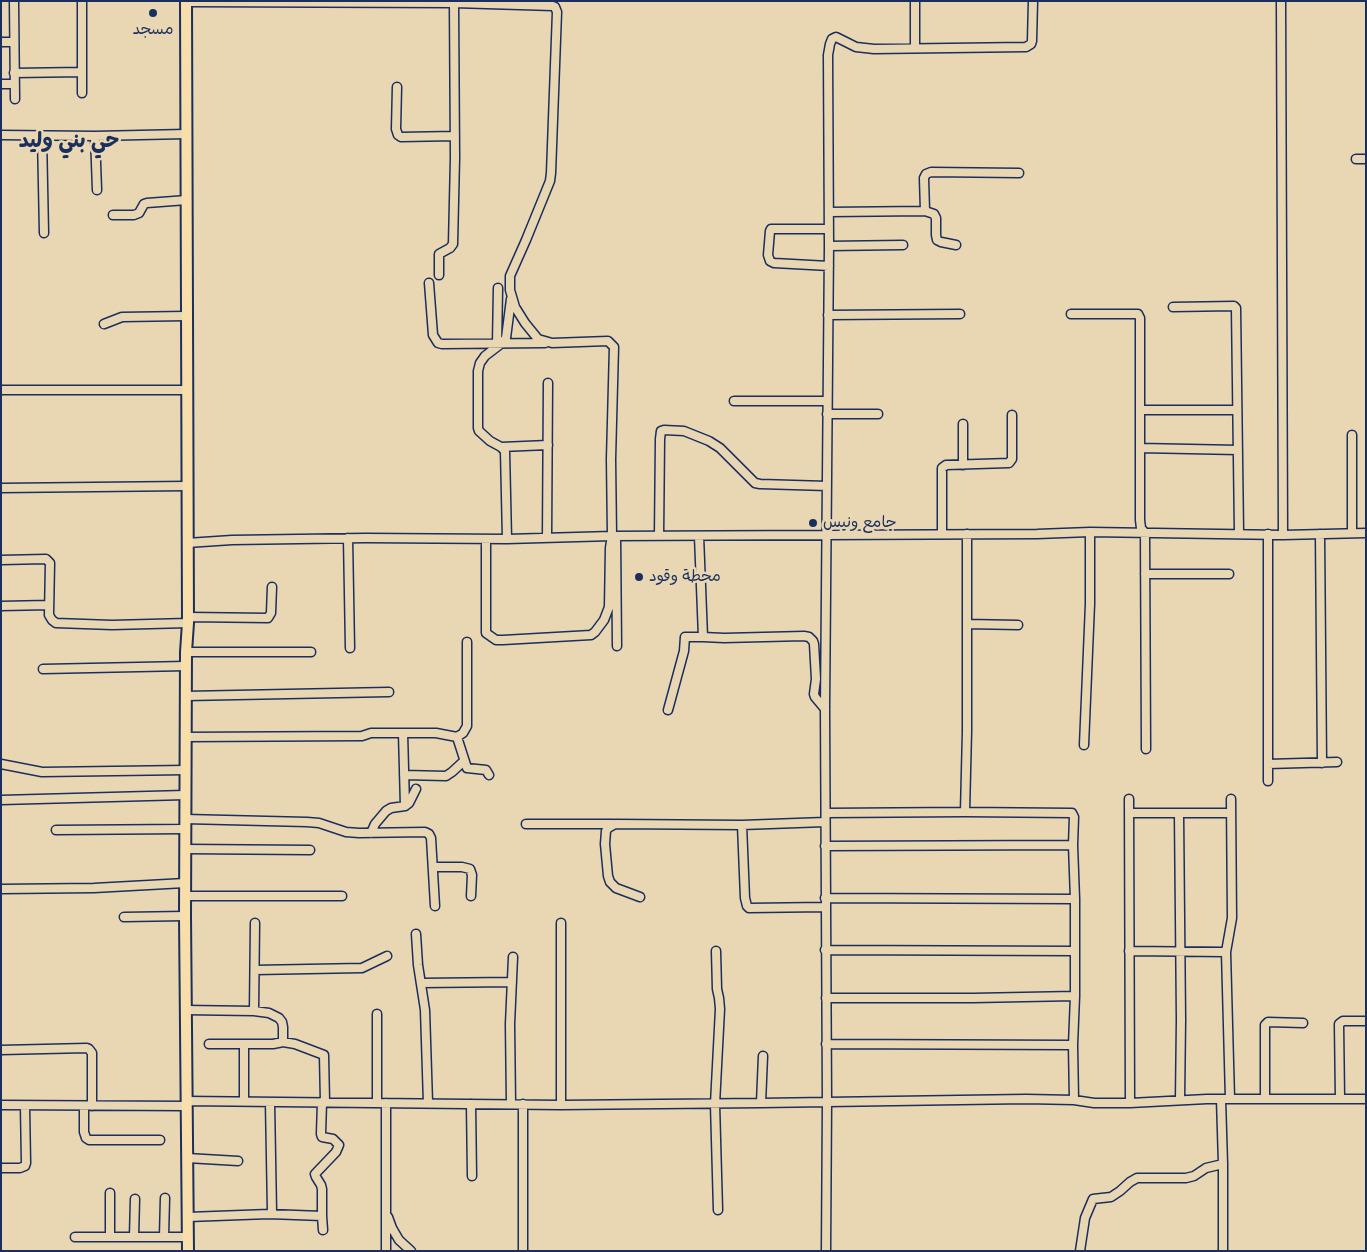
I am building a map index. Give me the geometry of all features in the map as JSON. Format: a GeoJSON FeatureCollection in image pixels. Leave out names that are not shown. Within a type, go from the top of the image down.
{"type":"FeatureCollection","features":[{"type":"Feature","properties":{"kind":"main road"},"geometry":{"type":"LineString","coordinates":[[186,2],[186,543],[188,620],[186,652],[185,1010],[188,1251]]}},
{"type":"Feature","properties":{"kind":"street"},"geometry":{"type":"LineString","coordinates":[[14,1],[15,99]]}},
{"type":"Feature","properties":{"kind":"street"},"geometry":{"type":"LineString","coordinates":[[82,1],[82,93]]}},
{"type":"Feature","properties":{"kind":"street"},"geometry":{"type":"LineString","coordinates":[[915,1],[915,48]]}},
{"type":"Feature","properties":{"kind":"street"},"geometry":{"type":"LineString","coordinates":[[826,1251],[825,709],[829,266],[828,55],[832,39],[836,37],[856,47],[874,49],[1026,47],[1032,41],[1033,1]]}},
{"type":"Feature","properties":{"kind":"street"},"geometry":{"type":"LineString","coordinates":[[1281,1],[1283,535]]}},
{"type":"Feature","properties":{"kind":"street"},"geometry":{"type":"LineString","coordinates":[[186,2],[454,3],[555,7],[557,12],[550,181],[510,276],[512,297],[524,323],[538,339],[552,343]]}},
{"type":"Feature","properties":{"kind":"street"},"geometry":{"type":"LineString","coordinates":[[439,276],[439,254],[450,248],[453,244],[455,136],[454,3]]}},
{"type":"Feature","properties":{"kind":"street"},"geometry":{"type":"LineString","coordinates":[[1,42],[14,42]]}},
{"type":"Feature","properties":{"kind":"street"},"geometry":{"type":"LineString","coordinates":[[14,73],[82,72]]}},
{"type":"Feature","properties":{"kind":"street"},"geometry":{"type":"LineString","coordinates":[[1,84],[14,84]]}},
{"type":"Feature","properties":{"kind":"street"},"geometry":{"type":"LineString","coordinates":[[398,87],[396,129],[398,135],[401,137],[455,136]]}},
{"type":"Feature","properties":{"kind":"street"},"geometry":{"type":"LineString","coordinates":[[1,135],[95,136],[186,134]]}},
{"type":"Feature","properties":{"kind":"street"},"geometry":{"type":"LineString","coordinates":[[42,136],[44,233]]}},
{"type":"Feature","properties":{"kind":"street"},"geometry":{"type":"LineString","coordinates":[[95,136],[97,190]]}},
{"type":"Feature","properties":{"kind":"street"},"geometry":{"type":"LineString","coordinates":[[1356,159],[1366,159]]}},
{"type":"Feature","properties":{"kind":"street"},"geometry":{"type":"LineString","coordinates":[[925,211],[924,178],[926,174],[932,172],[1019,173]]}},
{"type":"Feature","properties":{"kind":"street"},"geometry":{"type":"LineString","coordinates":[[113,215],[134,215],[139,213],[147,203],[186,200]]}},
{"type":"Feature","properties":{"kind":"street"},"geometry":{"type":"LineString","coordinates":[[829,212],[925,211],[934,214],[936,218],[937,240],[956,245]]}},
{"type":"Feature","properties":{"kind":"street"},"geometry":{"type":"LineString","coordinates":[[829,229],[770,230],[768,255],[770,261],[774,263],[829,266]]}},
{"type":"Feature","properties":{"kind":"street"},"geometry":{"type":"LineString","coordinates":[[829,246],[903,246]]}},
{"type":"Feature","properties":{"kind":"street"},"geometry":{"type":"LineString","coordinates":[[429,284],[433,335],[435,340],[442,344],[608,341],[614,347],[612,459],[617,646]]}},
{"type":"Feature","properties":{"kind":"street"},"geometry":{"type":"LineString","coordinates":[[498,288],[500,343]]}},
{"type":"Feature","properties":{"kind":"street"},"geometry":{"type":"LineString","coordinates":[[507,539],[505,451],[479,431],[478,371],[480,363],[485,356],[500,343],[508,332],[512,297]]}},
{"type":"Feature","properties":{"kind":"street"},"geometry":{"type":"LineString","coordinates":[[1173,307],[1234,306],[1236,308],[1239,533]]}},
{"type":"Feature","properties":{"kind":"street"},"geometry":{"type":"LineString","coordinates":[[828,315],[960,314]]}},
{"type":"Feature","properties":{"kind":"street"},"geometry":{"type":"LineString","coordinates":[[1072,314],[1135,314],[1139,316],[1140,520],[1141,528],[1145,533],[1146,749]]}},
{"type":"Feature","properties":{"kind":"street"},"geometry":{"type":"LineString","coordinates":[[104,324],[122,318],[186,316]]}},
{"type":"Feature","properties":{"kind":"street"},"geometry":{"type":"LineString","coordinates":[[547,538],[548,383]]}},
{"type":"Feature","properties":{"kind":"street"},"geometry":{"type":"LineString","coordinates":[[1,390],[186,390]]}},
{"type":"Feature","properties":{"kind":"street"},"geometry":{"type":"LineString","coordinates":[[734,401],[827,401]]}},
{"type":"Feature","properties":{"kind":"street"},"geometry":{"type":"LineString","coordinates":[[1140,410],[1237,410]]}},
{"type":"Feature","properties":{"kind":"street"},"geometry":{"type":"LineString","coordinates":[[827,414],[878,414]]}},
{"type":"Feature","properties":{"kind":"street"},"geometry":{"type":"LineString","coordinates":[[942,534],[942,468],[946,465],[1007,464],[1011,462],[1012,415]]}},
{"type":"Feature","properties":{"kind":"street"},"geometry":{"type":"LineString","coordinates":[[963,424],[963,465]]}},
{"type":"Feature","properties":{"kind":"street"},"geometry":{"type":"LineString","coordinates":[[659,536],[660,439],[661,431],[664,430],[684,431],[715,444],[755,483],[827,486]]}},
{"type":"Feature","properties":{"kind":"street"},"geometry":{"type":"LineString","coordinates":[[1352,435],[1352,533]]}},
{"type":"Feature","properties":{"kind":"street"},"geometry":{"type":"LineString","coordinates":[[501,447],[548,445]]}},
{"type":"Feature","properties":{"kind":"street"},"geometry":{"type":"LineString","coordinates":[[1140,448],[1238,450]]}},
{"type":"Feature","properties":{"kind":"street"},"geometry":{"type":"LineString","coordinates":[[1,488],[187,486]]}},
{"type":"Feature","properties":{"kind":"street"},"geometry":{"type":"LineString","coordinates":[[186,543],[232,540],[348,538],[507,539],[614,536],[1037,534],[1090,532],[1283,535],[1366,533]]}},
{"type":"Feature","properties":{"kind":"street"},"geometry":{"type":"LineString","coordinates":[[1084,745],[1090,604],[1090,532]]}},
{"type":"Feature","properties":{"kind":"street"},"geometry":{"type":"LineString","coordinates":[[966,812],[968,534]]}},
{"type":"Feature","properties":{"kind":"street"},"geometry":{"type":"LineString","coordinates":[[1268,534],[1268,781]]}},
{"type":"Feature","properties":{"kind":"street"},"geometry":{"type":"LineString","coordinates":[[1320,534],[1322,762]]}},
{"type":"Feature","properties":{"kind":"street"},"geometry":{"type":"LineString","coordinates":[[486,539],[486,634],[496,640],[503,640],[591,635],[595,632],[604,620],[609,607],[610,548],[614,536]]}},
{"type":"Feature","properties":{"kind":"street"},"geometry":{"type":"LineString","coordinates":[[699,536],[703,636]]}},
{"type":"Feature","properties":{"kind":"street"},"geometry":{"type":"LineString","coordinates":[[348,538],[350,648]]}},
{"type":"Feature","properties":{"kind":"street"},"geometry":{"type":"LineString","coordinates":[[1,560],[48,560],[50,563],[49,616],[52,620],[64,624],[112,625],[188,620],[268,618],[271,613],[272,587]]}},
{"type":"Feature","properties":{"kind":"street"},"geometry":{"type":"LineString","coordinates":[[1145,574],[1229,574]]}},
{"type":"Feature","properties":{"kind":"street"},"geometry":{"type":"LineString","coordinates":[[1,606],[50,605]]}},
{"type":"Feature","properties":{"kind":"street"},"geometry":{"type":"LineString","coordinates":[[967,624],[1018,626]]}},
{"type":"Feature","properties":{"kind":"street"},"geometry":{"type":"LineString","coordinates":[[668,710],[684,651],[685,637],[703,636],[724,638],[808,637],[813,641],[815,648],[815,697],[825,709]]}},
{"type":"Feature","properties":{"kind":"street"},"geometry":{"type":"LineString","coordinates":[[186,737],[362,736],[371,733],[436,733],[456,737],[464,734],[467,726],[467,642]]}},
{"type":"Feature","properties":{"kind":"street"},"geometry":{"type":"LineString","coordinates":[[186,652],[311,652]]}},
{"type":"Feature","properties":{"kind":"street"},"geometry":{"type":"LineString","coordinates":[[44,669],[186,666]]}},
{"type":"Feature","properties":{"kind":"street"},"geometry":{"type":"LineString","coordinates":[[186,696],[389,692]]}},
{"type":"Feature","properties":{"kind":"street"},"geometry":{"type":"LineString","coordinates":[[403,734],[405,806]]}},
{"type":"Feature","properties":{"kind":"street"},"geometry":{"type":"LineString","coordinates":[[456,737],[467,768],[486,770],[489,775]]}},
{"type":"Feature","properties":{"kind":"street"},"geometry":{"type":"LineString","coordinates":[[404,775],[446,776],[464,761]]}},
{"type":"Feature","properties":{"kind":"street"},"geometry":{"type":"LineString","coordinates":[[1268,764],[1337,762]]}},
{"type":"Feature","properties":{"kind":"street"},"geometry":{"type":"LineString","coordinates":[[1,764],[42,772],[186,770]]}},
{"type":"Feature","properties":{"kind":"street"},"geometry":{"type":"LineString","coordinates":[[371,833],[375,824],[386,811],[390,808],[405,806],[409,803],[416,789]]}},
{"type":"Feature","properties":{"kind":"street"},"geometry":{"type":"LineString","coordinates":[[1,800],[185,796]]}},
{"type":"Feature","properties":{"kind":"street"},"geometry":{"type":"LineString","coordinates":[[1129,799],[1130,1103]]}},
{"type":"Feature","properties":{"kind":"street"},"geometry":{"type":"LineString","coordinates":[[1230,1099],[1226,952],[1232,918],[1231,799]]}},
{"type":"Feature","properties":{"kind":"street"},"geometry":{"type":"LineString","coordinates":[[526,824],[742,825],[826,818],[966,812],[1072,813],[1074,816],[1075,899],[1074,1100]]}},
{"type":"Feature","properties":{"kind":"street"},"geometry":{"type":"LineString","coordinates":[[1129,813],[1231,813]]}},
{"type":"Feature","properties":{"kind":"street"},"geometry":{"type":"LineString","coordinates":[[1179,814],[1180,1100]]}},
{"type":"Feature","properties":{"kind":"street"},"geometry":{"type":"LineString","coordinates":[[56,830],[185,824],[307,822],[319,823],[346,832],[425,832],[431,838],[435,906]]}},
{"type":"Feature","properties":{"kind":"street"},"geometry":{"type":"LineString","coordinates":[[615,824],[606,831],[606,853],[610,882],[616,888],[640,896]]}},
{"type":"Feature","properties":{"kind":"street"},"geometry":{"type":"LineString","coordinates":[[742,825],[744,898],[749,908],[825,907]]}},
{"type":"Feature","properties":{"kind":"street"},"geometry":{"type":"LineString","coordinates":[[825,846],[1073,845]]}},
{"type":"Feature","properties":{"kind":"street"},"geometry":{"type":"LineString","coordinates":[[185,849],[310,850]]}},
{"type":"Feature","properties":{"kind":"street"},"geometry":{"type":"LineString","coordinates":[[433,867],[462,867],[470,869],[472,875],[471,896]]}},
{"type":"Feature","properties":{"kind":"street"},"geometry":{"type":"LineString","coordinates":[[1,889],[94,888],[185,883]]}},
{"type":"Feature","properties":{"kind":"street"},"geometry":{"type":"LineString","coordinates":[[185,896],[342,896]]}},
{"type":"Feature","properties":{"kind":"street"},"geometry":{"type":"LineString","coordinates":[[825,898],[1075,899]]}},
{"type":"Feature","properties":{"kind":"street"},"geometry":{"type":"LineString","coordinates":[[124,917],[185,916]]}},
{"type":"Feature","properties":{"kind":"street"},"geometry":{"type":"LineString","coordinates":[[254,1011],[255,923]]}},
{"type":"Feature","properties":{"kind":"street"},"geometry":{"type":"LineString","coordinates":[[561,923],[561,1105]]}},
{"type":"Feature","properties":{"kind":"street"},"geometry":{"type":"LineString","coordinates":[[416,934],[416,953],[425,1010],[428,1103]]}},
{"type":"Feature","properties":{"kind":"street"},"geometry":{"type":"LineString","coordinates":[[826,950],[1075,951]]}},
{"type":"Feature","properties":{"kind":"street"},"geometry":{"type":"LineString","coordinates":[[716,951],[717,990],[720,1009],[715,1104],[718,1210]]}},
{"type":"Feature","properties":{"kind":"street"},"geometry":{"type":"LineString","coordinates":[[1129,952],[1226,952]]}},
{"type":"Feature","properties":{"kind":"street"},"geometry":{"type":"LineString","coordinates":[[255,970],[356,969],[368,967],[387,956]]}},
{"type":"Feature","properties":{"kind":"street"},"geometry":{"type":"LineString","coordinates":[[511,1104],[510,1024],[513,957]]}},
{"type":"Feature","properties":{"kind":"street"},"geometry":{"type":"LineString","coordinates":[[421,983],[512,982]]}},
{"type":"Feature","properties":{"kind":"street"},"geometry":{"type":"LineString","coordinates":[[826,998],[1075,996]]}},
{"type":"Feature","properties":{"kind":"street"},"geometry":{"type":"LineString","coordinates":[[185,1010],[254,1011],[269,1014],[279,1018],[284,1027],[283,1042]]}},
{"type":"Feature","properties":{"kind":"street"},"geometry":{"type":"LineString","coordinates":[[377,1014],[377,1103]]}},
{"type":"Feature","properties":{"kind":"street"},"geometry":{"type":"LineString","coordinates":[[1340,1099],[1339,1024],[1342,1021],[1366,1021]]}},
{"type":"Feature","properties":{"kind":"street"},"geometry":{"type":"LineString","coordinates":[[1265,1099],[1265,1025],[1268,1022],[1303,1023]]}},
{"type":"Feature","properties":{"kind":"street"},"geometry":{"type":"LineString","coordinates":[[209,1044],[273,1044],[283,1042],[295,1044],[324,1055],[321,1134],[322,1137],[333,1139],[339,1145],[336,1152],[315,1174],[322,1188],[323,1230]]}},
{"type":"Feature","properties":{"kind":"street"},"geometry":{"type":"LineString","coordinates":[[244,1044],[244,1102]]}},
{"type":"Feature","properties":{"kind":"street"},"geometry":{"type":"LineString","coordinates":[[826,1044],[1073,1045]]}},
{"type":"Feature","properties":{"kind":"street"},"geometry":{"type":"LineString","coordinates":[[1,1050],[90,1049],[92,1053],[84,1132],[86,1138],[89,1140],[160,1140]]}},
{"type":"Feature","properties":{"kind":"street"},"geometry":{"type":"LineString","coordinates":[[761,1103],[762,1056]]}},
{"type":"Feature","properties":{"kind":"street"},"geometry":{"type":"LineString","coordinates":[[1,1105],[88,1106],[244,1102],[561,1105],[715,1104],[1026,1098],[1074,1100],[1094,1103],[1130,1103],[1221,1099],[1366,1099]]}},
{"type":"Feature","properties":{"kind":"street"},"geometry":{"type":"LineString","coordinates":[[1221,1099],[1223,1251]]}},
{"type":"Feature","properties":{"kind":"street"},"geometry":{"type":"LineString","coordinates":[[269,1214],[272,1212],[270,1102]]}},
{"type":"Feature","properties":{"kind":"street"},"geometry":{"type":"LineString","coordinates":[[386,1103],[386,1251]]}},
{"type":"Feature","properties":{"kind":"street"},"geometry":{"type":"LineString","coordinates":[[471,1104],[472,1176]]}},
{"type":"Feature","properties":{"kind":"street"},"geometry":{"type":"LineString","coordinates":[[523,1104],[523,1251]]}},
{"type":"Feature","properties":{"kind":"street"},"geometry":{"type":"LineString","coordinates":[[1,1168],[20,1168],[26,1164],[25,1106]]}},
{"type":"Feature","properties":{"kind":"street"},"geometry":{"type":"LineString","coordinates":[[187,1158],[238,1161]]}},
{"type":"Feature","properties":{"kind":"street"},"geometry":{"type":"LineString","coordinates":[[1080,1251],[1085,1218],[1092,1199],[1111,1197],[1137,1178],[1186,1178],[1194,1176],[1206,1168],[1223,1164]]}},
{"type":"Feature","properties":{"kind":"street"},"geometry":{"type":"LineString","coordinates":[[110,1193],[110,1237]]}},
{"type":"Feature","properties":{"kind":"street"},"geometry":{"type":"LineString","coordinates":[[164,1237],[165,1198]]}},
{"type":"Feature","properties":{"kind":"street"},"geometry":{"type":"LineString","coordinates":[[134,1237],[135,1199]]}},
{"type":"Feature","properties":{"kind":"street"},"geometry":{"type":"LineString","coordinates":[[386,1208],[395,1235],[402,1245],[410,1251]]}},
{"type":"Feature","properties":{"kind":"street"},"geometry":{"type":"LineString","coordinates":[[188,1217],[269,1214],[322,1216]]}},
{"type":"Feature","properties":{"kind":"street"},"geometry":{"type":"LineString","coordinates":[[75,1237],[188,1237]]}},
{"type":"Feature","properties":{"kind":"place","name":"مسجد"},"geometry":{"type":"Point","coordinates":[153,13]}},
{"type":"Feature","properties":{"kind":"place","name":"جامع ونيس"},"geometry":{"type":"Point","coordinates":[813,523]}},
{"type":"Feature","properties":{"kind":"place","name":"محطة وقود"},"geometry":{"type":"Point","coordinates":[639,577]}},
{"type":"Feature","properties":{"kind":"district","name":"حي بني وليد"},"geometry":{"type":"Point","coordinates":[69,142]}}]}
